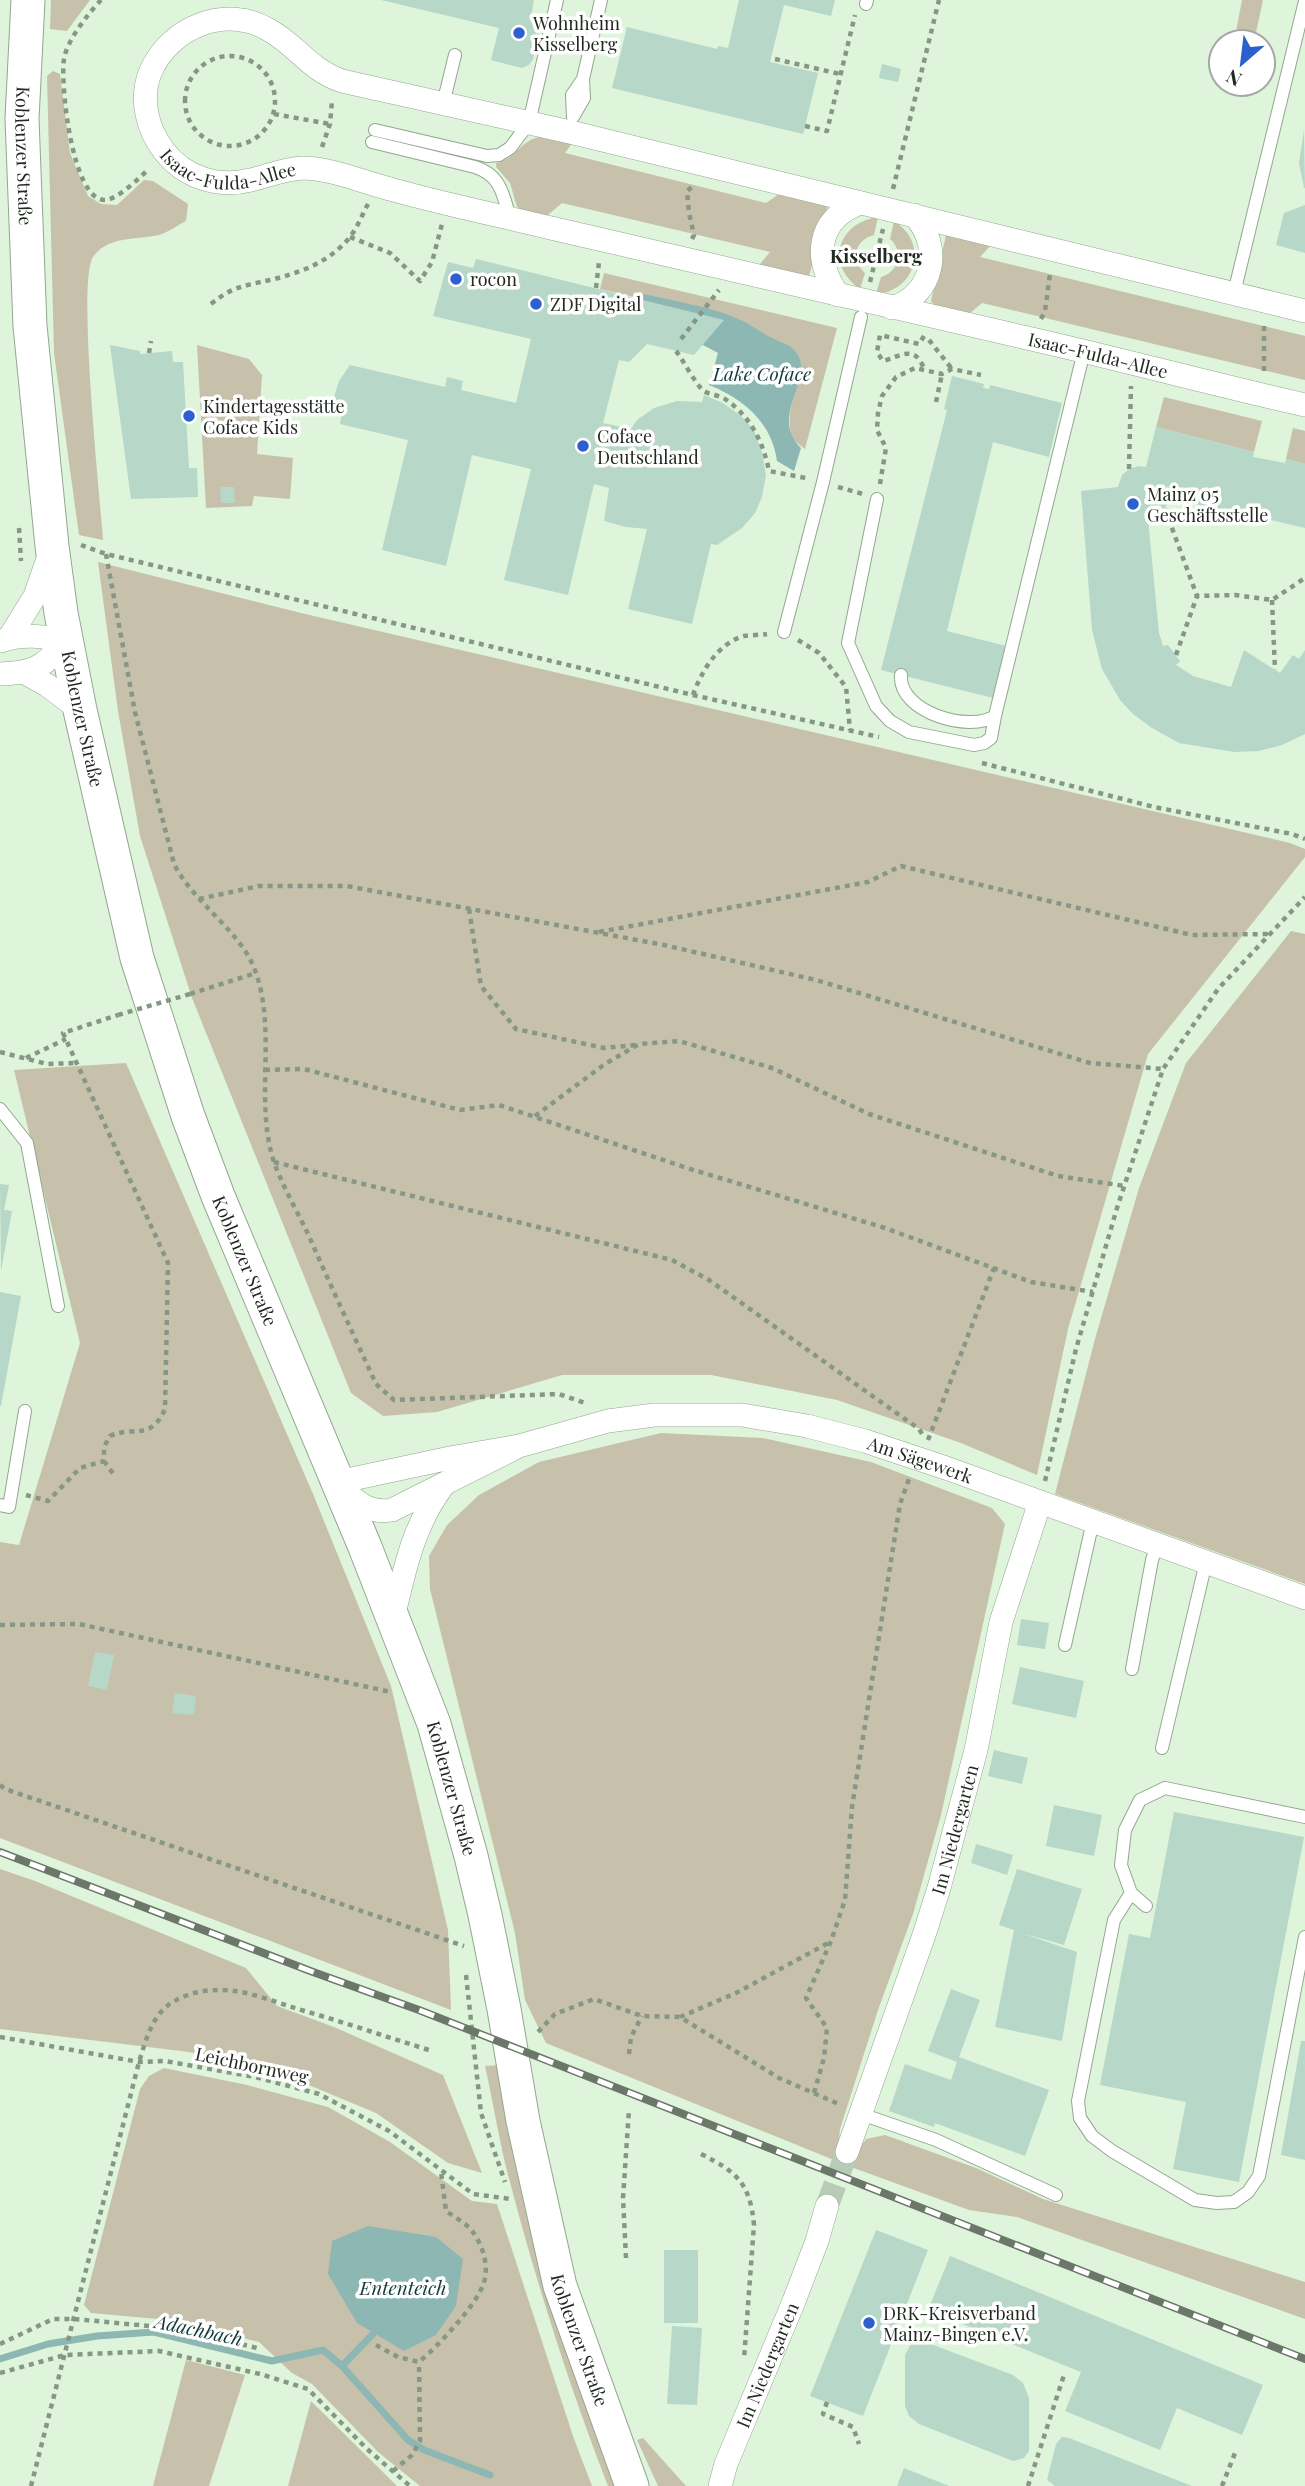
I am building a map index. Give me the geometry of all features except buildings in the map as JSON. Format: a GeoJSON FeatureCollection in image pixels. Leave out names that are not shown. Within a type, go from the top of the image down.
{"type":"FeatureCollection","features":[{"type":"Feature","properties":{"kind":"main road","name":"Koblenzer Straße"},"geometry":{"type":"LineString","coordinates":[[28,0],[22,119],[30,326],[63,544],[67,642],[136,958],[188,1116],[218,1196],[338,1482],[434,1724],[471,1856],[504,2009],[523,2121],[560,2286],[632,2486]]}},
{"type":"Feature","properties":{"kind":"street","name":"Isaac-Fulda-Allee"},"geometry":{"type":"LineString","coordinates":[[1305,311],[860,203],[571,125],[529,123],[331,77],[315,68],[269,30],[251,22],[232,20],[200,24],[181,34],[167,46],[150,74],[146,106],[148,119],[161,147],[176,164],[207,180],[240,183],[284,171],[314,169],[510,218],[1305,405]]}},
{"type":"Feature","properties":{"kind":"street"},"geometry":{"type":"LineString","coordinates":[[838,295],[824,271],[823,243],[836,218],[860,203]]}},
{"type":"Feature","properties":{"kind":"street"},"geometry":{"type":"LineString","coordinates":[[892,308],[915,295],[924,284],[929,271],[932,251],[929,237],[914,215]]}},
{"type":"Feature","properties":{"kind":"street"},"geometry":{"type":"LineString","coordinates":[[5,639],[36,596],[63,544]]}},
{"type":"Feature","properties":{"kind":"street"},"geometry":{"type":"LineString","coordinates":[[5,639],[41,636],[67,642]]}},
{"type":"Feature","properties":{"kind":"street"},"geometry":{"type":"LineString","coordinates":[[0,674],[25,673],[48,660],[67,642]]}},
{"type":"Feature","properties":{"kind":"street"},"geometry":{"type":"LineString","coordinates":[[25,673],[47,685],[80,710]]}},
{"type":"Feature","properties":{"kind":"street","name":"Am Sägewerk"},"geometry":{"type":"LineString","coordinates":[[338,1482],[519,1446],[608,1421],[654,1415],[742,1415],[807,1426],[876,1445],[1305,1598]]}},
{"type":"Feature","properties":{"kind":"street","name":"Am Sägewerk"},"geometry":{"type":"LineString","coordinates":[[338,1482],[359,1504],[375,1511],[384,1511],[403,1505],[519,1446]]}},
{"type":"Feature","properties":{"kind":"street"},"geometry":{"type":"LineString","coordinates":[[393,1618],[413,1541],[432,1500],[442,1486]]}},
{"type":"Feature","properties":{"kind":"street","name":"Im Niedergarten"},"geometry":{"type":"LineString","coordinates":[[847,2151],[939,1888],[976,1750],[1001,1622],[1041,1502]]}},
{"type":"Feature","properties":{"kind":"street","name":"Im Niedergarten"},"geometry":{"type":"LineString","coordinates":[[720,2486],[726,2464],[817,2241],[827,2206]]}},
{"type":"Feature","properties":{"kind":"lane"},"geometry":{"type":"LineString","coordinates":[[510,218],[500,184],[488,172],[374,136],[477,155],[494,156],[510,148],[529,123],[557,0]]}},
{"type":"Feature","properties":{"kind":"lane"},"geometry":{"type":"LineString","coordinates":[[571,125],[584,98],[583,79],[601,0]]}},
{"type":"Feature","properties":{"kind":"lane"},"geometry":{"type":"LineString","coordinates":[[1234,293],[1305,1]]}},
{"type":"Feature","properties":{"kind":"lane"},"geometry":{"type":"LineString","coordinates":[[443,104],[455,55]]}},
{"type":"Feature","properties":{"kind":"lane"},"geometry":{"type":"LineString","coordinates":[[784,632],[824,482],[861,317]]}},
{"type":"Feature","properties":{"kind":"lane"},"geometry":{"type":"LineString","coordinates":[[877,499],[848,643],[876,706],[890,721],[909,732],[974,745],[984,743],[991,738],[1084,351]]}},
{"type":"Feature","properties":{"kind":"lane"},"geometry":{"type":"LineString","coordinates":[[901,675],[907,696],[913,703],[935,715],[970,722],[981,722],[995,716]]}},
{"type":"Feature","properties":{"kind":"lane"},"geometry":{"type":"LineString","coordinates":[[0,1109],[27,1143],[58,1306]]}},
{"type":"Feature","properties":{"kind":"lane"},"geometry":{"type":"LineString","coordinates":[[0,1505],[9,1507],[25,1411]]}},
{"type":"Feature","properties":{"kind":"lane"},"geometry":{"type":"LineString","coordinates":[[1065,1646],[1093,1521]]}},
{"type":"Feature","properties":{"kind":"lane"},"geometry":{"type":"LineString","coordinates":[[1132,1669],[1157,1545]]}},
{"type":"Feature","properties":{"kind":"lane"},"geometry":{"type":"LineString","coordinates":[[1162,1748],[1206,1562]]}},
{"type":"Feature","properties":{"kind":"lane"},"geometry":{"type":"LineString","coordinates":[[1146,1906],[1131,1893],[1121,1865],[1125,1830],[1140,1800],[1165,1788],[1305,1817]]}},
{"type":"Feature","properties":{"kind":"lane"},"geometry":{"type":"LineString","coordinates":[[1131,1893],[1114,1920],[1078,2101],[1080,2118],[1092,2136],[1112,2151],[1195,2200],[1234,2202],[1248,2192],[1259,2176],[1305,1937]]}},
{"type":"Feature","properties":{"kind":"lane"},"geometry":{"type":"LineString","coordinates":[[861,2114],[936,2140],[1056,2195]]}},
{"type":"Feature","properties":{"kind":"path"},"geometry":{"type":"LineString","coordinates":[[101,0],[78,30],[63,59],[70,143],[87,185],[92,194],[100,199],[105,200],[118,194],[149,169]]}},
{"type":"Feature","properties":{"kind":"path"},"geometry":{"type":"LineString","coordinates":[[891,197],[939,0]]}},
{"type":"Feature","properties":{"kind":"path"},"geometry":{"type":"LineString","coordinates":[[806,126],[828,131],[855,13]]}},
{"type":"Feature","properties":{"kind":"path"},"geometry":{"type":"LineString","coordinates":[[236,56],[251,61],[263,70],[272,83],[276,99],[274,114],[268,127],[246,144],[232,147],[218,145],[205,139],[195,130],[188,118],[185,104],[187,88],[194,74],[205,63],[236,56]]}},
{"type":"Feature","properties":{"kind":"path"},"geometry":{"type":"LineString","coordinates":[[775,59],[841,75]]}},
{"type":"Feature","properties":{"kind":"path"},"geometry":{"type":"LineString","coordinates":[[317,155],[326,141],[333,92]]}},
{"type":"Feature","properties":{"kind":"path"},"geometry":{"type":"LineString","coordinates":[[274,114],[330,124]]}},
{"type":"Feature","properties":{"kind":"path"},"geometry":{"type":"LineString","coordinates":[[690,242],[694,235],[687,191],[696,183]]}},
{"type":"Feature","properties":{"kind":"path"},"geometry":{"type":"LineString","coordinates":[[211,304],[239,286],[309,269],[350,237],[369,202]]}},
{"type":"Feature","properties":{"kind":"path"},"geometry":{"type":"LineString","coordinates":[[350,237],[390,253],[420,281],[432,262],[443,220]]}},
{"type":"Feature","properties":{"kind":"path"},"geometry":{"type":"LineString","coordinates":[[868,291],[885,221]]}},
{"type":"Feature","properties":{"kind":"path"},"geometry":{"type":"LineString","coordinates":[[596,288],[600,257]]}},
{"type":"Feature","properties":{"kind":"path"},"geometry":{"type":"LineString","coordinates":[[1038,324],[1045,311],[1049,274],[1058,266]]}},
{"type":"Feature","properties":{"kind":"path"},"geometry":{"type":"LineString","coordinates":[[681,339],[711,298]]}},
{"type":"Feature","properties":{"kind":"path"},"geometry":{"type":"LineString","coordinates":[[1258,377],[1264,372],[1264,325],[1273,318]]}},
{"type":"Feature","properties":{"kind":"path"},"geometry":{"type":"LineString","coordinates":[[924,369],[918,357],[909,353],[887,360],[880,359],[877,352],[880,335],[919,344],[925,334],[952,369]]}},
{"type":"Feature","properties":{"kind":"path"},"geometry":{"type":"LineString","coordinates":[[149,353],[151,341]]}},
{"type":"Feature","properties":{"kind":"path"},"geometry":{"type":"LineString","coordinates":[[677,351],[705,391],[723,398],[744,415],[757,433],[766,453],[769,471],[824,482],[877,499],[886,448],[877,430],[882,396],[896,377],[915,368],[942,374],[952,369],[981,375]]}},
{"type":"Feature","properties":{"kind":"path"},"geometry":{"type":"LineString","coordinates":[[936,402],[942,374]]}},
{"type":"Feature","properties":{"kind":"path"},"geometry":{"type":"LineString","coordinates":[[1129,469],[1131,382]]}},
{"type":"Feature","properties":{"kind":"path"},"geometry":{"type":"LineString","coordinates":[[1165,509],[1197,596],[1176,655]]}},
{"type":"Feature","properties":{"kind":"path"},"geometry":{"type":"LineString","coordinates":[[63,544],[890,740]]}},
{"type":"Feature","properties":{"kind":"path"},"geometry":{"type":"LineString","coordinates":[[106,554],[135,712],[174,864],[183,882],[247,951],[256,972],[263,999],[264,1111],[274,1162],[376,1384],[394,1400],[559,1394],[585,1403],[608,1421]]}},
{"type":"Feature","properties":{"kind":"path"},"geometry":{"type":"LineString","coordinates":[[1197,596],[1236,595],[1272,600],[1305,578]]}},
{"type":"Feature","properties":{"kind":"path"},"geometry":{"type":"LineString","coordinates":[[1272,600],[1275,670]]}},
{"type":"Feature","properties":{"kind":"path"},"geometry":{"type":"LineString","coordinates":[[692,695],[700,674],[718,652],[741,637],[784,632],[819,653],[846,687],[850,730]]}},
{"type":"Feature","properties":{"kind":"path"},"geometry":{"type":"LineString","coordinates":[[969,760],[1154,807],[1292,834],[1305,839]]}},
{"type":"Feature","properties":{"kind":"path"},"geometry":{"type":"LineString","coordinates":[[595,932],[868,882],[901,866],[1192,935],[1270,934]]}},
{"type":"Feature","properties":{"kind":"path"},"geometry":{"type":"LineString","coordinates":[[198,899],[259,886],[347,887],[664,945],[816,980],[1090,1063],[1163,1069]]}},
{"type":"Feature","properties":{"kind":"path"},"geometry":{"type":"LineString","coordinates":[[1041,1502],[1076,1349],[1163,1069],[1218,989],[1305,897]]}},
{"type":"Feature","properties":{"kind":"path"},"geometry":{"type":"LineString","coordinates":[[469,909],[481,986],[516,1029],[604,1048],[679,1041],[772,1068],[869,1114],[1058,1176],[1125,1186]]}},
{"type":"Feature","properties":{"kind":"path"},"geometry":{"type":"LineString","coordinates":[[114,1475],[104,1461],[104,1447],[110,1436],[120,1432],[138,1433],[152,1429],[165,1409],[168,1263],[63,1033],[256,972]]}},
{"type":"Feature","properties":{"kind":"path"},"geometry":{"type":"LineString","coordinates":[[24,1059],[66,1039]]}},
{"type":"Feature","properties":{"kind":"path"},"geometry":{"type":"LineString","coordinates":[[534,1116],[639,1044]]}},
{"type":"Feature","properties":{"kind":"path"},"geometry":{"type":"LineString","coordinates":[[0,1052],[47,1064],[76,1063]]}},
{"type":"Feature","properties":{"kind":"path"},"geometry":{"type":"LineString","coordinates":[[265,1070],[303,1069],[460,1110],[499,1105],[687,1168],[885,1228],[1031,1282],[1093,1293]]}},
{"type":"Feature","properties":{"kind":"path"},"geometry":{"type":"LineString","coordinates":[[274,1162],[672,1260],[709,1279],[919,1429],[928,1442],[994,1268]]}},
{"type":"Feature","properties":{"kind":"path"},"geometry":{"type":"LineString","coordinates":[[31,1496],[48,1501],[80,1468],[104,1461]]}},
{"type":"Feature","properties":{"kind":"path"},"geometry":{"type":"LineString","coordinates":[[814,2093],[824,2058],[827,2028],[806,1998],[831,1941],[845,1900],[852,1807],[900,1504],[911,1475]]}},
{"type":"Feature","properties":{"kind":"path"},"geometry":{"type":"LineString","coordinates":[[0,1625],[79,1624],[404,1695]]}},
{"type":"Feature","properties":{"kind":"path"},"geometry":{"type":"LineString","coordinates":[[0,1785],[5,1789],[465,1946]]}},
{"type":"Feature","properties":{"kind":"path"},"geometry":{"type":"LineString","coordinates":[[538,2032],[555,2014],[594,1999],[642,2016],[680,2017],[736,1993],[831,1941]]}},
{"type":"Feature","properties":{"kind":"path","name":"Leichbornweg"},"geometry":{"type":"LineString","coordinates":[[0,2036],[139,2062],[165,2062],[256,2077],[319,2094],[389,2131],[473,2194],[511,2199],[481,2113],[466,1986]]}},
{"type":"Feature","properties":{"kind":"path"},"geometry":{"type":"LineString","coordinates":[[31,2486],[139,2062],[150,2030],[170,2003],[187,1995],[209,1990],[236,1992],[432,2051]]}},
{"type":"Feature","properties":{"kind":"path"},"geometry":{"type":"LineString","coordinates":[[629,2054],[631,2037],[642,2016]]}},
{"type":"Feature","properties":{"kind":"path"},"geometry":{"type":"LineString","coordinates":[[680,2017],[779,2078],[861,2114]]}},
{"type":"Feature","properties":{"kind":"path"},"geometry":{"type":"LineString","coordinates":[[626,2258],[623,2198],[629,2110]]}},
{"type":"Feature","properties":{"kind":"path"},"geometry":{"type":"LineString","coordinates":[[701,2154],[732,2171],[743,2184],[752,2206],[754,2225],[743,2353],[744,2378],[751,2401]]}},
{"type":"Feature","properties":{"kind":"path"},"geometry":{"type":"LineString","coordinates":[[393,2471],[412,2455],[420,2441],[419,2362],[442,2340],[484,2283],[486,2260],[472,2231],[446,2211],[441,2171]]}},
{"type":"Feature","properties":{"kind":"path"},"geometry":{"type":"LineString","coordinates":[[0,2344],[53,2319],[75,2319],[180,2329],[257,2348]]}},
{"type":"Feature","properties":{"kind":"path"},"geometry":{"type":"LineString","coordinates":[[376,2345],[398,2357],[419,2362]]}},
{"type":"Feature","properties":{"kind":"path"},"geometry":{"type":"LineString","coordinates":[[0,2373],[65,2355],[159,2351],[260,2374],[307,2389],[367,2449],[410,2486]]}},
{"type":"Feature","properties":{"kind":"path"},"geometry":{"type":"LineString","coordinates":[[1028,2486],[1064,2375]]}},
{"type":"Feature","properties":{"kind":"path"},"geometry":{"type":"LineString","coordinates":[[827,2402],[823,2414],[853,2427],[859,2444]]}},
{"type":"Feature","properties":{"kind":"path"},"geometry":{"type":"LineString","coordinates":[[1222,2486],[1235,2453]]}},
{"type":"Feature","properties":{"kind":"shaded area"},"geometry":{"type":"Polygon","coordinates":[[[51,0],[90,0],[67,31],[50,29],[51,0]]]}},
{"type":"Feature","properties":{"kind":"shaded area"},"geometry":{"type":"Polygon","coordinates":[[[1242,0],[1263,0],[1257,28],[1237,28],[1242,0]]]}},
{"type":"Feature","properties":{"kind":"shaded area"},"geometry":{"type":"Polygon","coordinates":[[[53,71],[60,74],[70,153],[88,196],[101,204],[117,205],[144,180],[153,181],[188,204],[186,221],[171,230],[153,236],[116,241],[93,257],[87,306],[88,346],[103,540],[79,535],[54,353],[47,76],[53,71]]]}},
{"type":"Feature","properties":{"kind":"shaded area"},"geometry":{"type":"Polygon","coordinates":[[[545,136],[573,142],[565,153],[766,203],[782,192],[829,201],[808,280],[756,269],[770,252],[562,203],[543,219],[525,214],[517,207],[510,183],[496,167],[496,163],[509,157],[530,140],[545,136]]]}},
{"type":"Feature","properties":{"kind":"shaded area"},"geometry":{"type":"Polygon","coordinates":[[[878,217],[874,235],[862,241],[857,251],[856,257],[865,273],[860,289],[842,268],[840,246],[853,227],[878,217]]]}},
{"type":"Feature","properties":{"kind":"shaded area"},"geometry":{"type":"Polygon","coordinates":[[[894,221],[905,230],[912,241],[914,264],[901,284],[890,291],[876,294],[881,277],[892,271],[898,261],[897,249],[890,239],[894,221]]]}},
{"type":"Feature","properties":{"kind":"shaded area"},"geometry":{"type":"Polygon","coordinates":[[[947,231],[993,243],[980,257],[1305,336],[1305,380],[982,303],[963,319],[936,307],[931,301],[947,231]]]}},
{"type":"Feature","properties":{"kind":"shaded area"},"geometry":{"type":"Polygon","coordinates":[[[604,273],[837,328],[805,449],[792,439],[790,410],[798,382],[781,342],[635,293],[634,297],[600,289],[604,273]]]}},
{"type":"Feature","properties":{"kind":"shaded area"},"geometry":{"type":"Polygon","coordinates":[[[197,345],[249,359],[262,375],[257,454],[293,458],[290,499],[254,496],[252,506],[206,508],[197,345]]]}},
{"type":"Feature","properties":{"kind":"shaded area"},"geometry":{"type":"Polygon","coordinates":[[[1164,397],[1262,421],[1254,452],[1156,427],[1164,397]]]}},
{"type":"Feature","properties":{"kind":"shaded area"},"geometry":{"type":"Polygon","coordinates":[[[1293,428],[1305,431],[1305,464],[1286,459],[1293,428]]]}},
{"type":"Feature","properties":{"kind":"shaded area"},"geometry":{"type":"Polygon","coordinates":[[[98,562],[301,613],[1290,843],[1305,849],[1305,857],[1148,1054],[1068,1329],[1037,1475],[961,1443],[837,1400],[711,1375],[562,1375],[437,1412],[383,1416],[351,1393],[192,998],[140,836],[118,711],[98,562]]]}},
{"type":"Feature","properties":{"kind":"shaded area"},"geometry":{"type":"Polygon","coordinates":[[[1291,931],[1305,934],[1305,1584],[1055,1494],[1095,1339],[1139,1188],[1186,1063],[1291,931]]]}},
{"type":"Feature","properties":{"kind":"shaded area"},"geometry":{"type":"Polygon","coordinates":[[[126,1063],[313,1494],[391,1686],[448,1930],[451,2010],[0,1838],[0,1542],[19,1545],[80,1343],[14,1070],[126,1063]]]}},
{"type":"Feature","properties":{"kind":"shaded area"},"geometry":{"type":"Polygon","coordinates":[[[661,1433],[763,1438],[871,1462],[992,1508],[1005,1524],[941,1815],[913,1914],[878,2010],[840,2129],[838,2148],[855,2154],[866,2139],[885,2135],[976,2168],[1043,2199],[1305,2282],[1305,2319],[1017,2217],[969,2210],[851,2167],[546,2043],[525,2000],[515,1933],[430,1589],[429,1556],[447,1525],[479,1495],[539,1462],[661,1433]]]}},
{"type":"Feature","properties":{"kind":"shaded area"},"geometry":{"type":"Polygon","coordinates":[[[0,1869],[246,1968],[277,2006],[334,2027],[443,2075],[482,2173],[448,2163],[376,2113],[275,2071],[189,2052],[0,2029],[0,1869]]]}},
{"type":"Feature","properties":{"kind":"shaded area"},"geometry":{"type":"Polygon","coordinates":[[[500,2065],[620,2486],[608,2486],[594,2449],[555,2337],[521,2224],[485,2066],[500,2065]]]}},
{"type":"Feature","properties":{"kind":"shaded area"},"geometry":{"type":"Polygon","coordinates":[[[164,2068],[247,2085],[328,2107],[390,2142],[472,2201],[497,2204],[592,2486],[420,2486],[378,2452],[312,2384],[292,2373],[259,2342],[169,2320],[91,2313],[84,2305],[140,2089],[149,2076],[164,2068]]]}},
{"type":"Feature","properties":{"kind":"shaded area"},"geometry":{"type":"Polygon","coordinates":[[[186,2360],[245,2375],[209,2486],[153,2486],[186,2360]]]}},
{"type":"Feature","properties":{"kind":"shaded area"},"geometry":{"type":"Polygon","coordinates":[[[311,2401],[394,2483],[397,2486],[288,2486],[311,2401]]]}},
{"type":"Feature","properties":{"kind":"shaded area"},"geometry":{"type":"Polygon","coordinates":[[[643,2438],[686,2486],[658,2486],[637,2440],[643,2438]]]}},
{"type":"Feature","properties":{"kind":"water","name":"Lake Coface"},"geometry":{"type":"Polygon","coordinates":[[[636,292],[732,316],[796,352],[801,362],[801,373],[789,423],[792,436],[801,448],[794,471],[777,461],[769,435],[754,414],[734,397],[709,385],[718,353],[703,345],[628,324],[636,292]]]}},
{"type":"Feature","properties":{"kind":"water","name":"Ententeich"},"geometry":{"type":"Polygon","coordinates":[[[368,2226],[436,2237],[463,2259],[456,2306],[436,2335],[404,2351],[357,2323],[328,2274],[332,2241],[368,2226]]]}},
{"type":"Feature","properties":{"kind":"waterway","name":"Adachbach"},"geometry":{"type":"LineString","coordinates":[[0,2359],[48,2344],[97,2336],[154,2332],[272,2361],[323,2350],[342,2366],[373,2334]]}},
{"type":"Feature","properties":{"kind":"waterway"},"geometry":{"type":"LineString","coordinates":[[342,2366],[408,2440],[424,2450],[490,2475]]}},
{"type":"Feature","properties":{"kind":"tunnel"},"geometry":{"type":"LineString","coordinates":[[827,2206],[847,2152]]}},
{"type":"Feature","properties":{"kind":"railway"},"geometry":{"type":"LineString","coordinates":[[0,1852],[419,2010],[1305,2359]]}},
{"type":"Feature","properties":{"kind":"place","name":"Wohnheim Kisselberg"},"geometry":{"type":"Point","coordinates":[519,33]}},
{"type":"Feature","properties":{"kind":"place","name":"rocon"},"geometry":{"type":"Point","coordinates":[456,279]}},
{"type":"Feature","properties":{"kind":"place","name":"ZDF Digital"},"geometry":{"type":"Point","coordinates":[536,304]}},
{"type":"Feature","properties":{"kind":"place","name":"Kindertagesstätte Coface Kids"},"geometry":{"type":"Point","coordinates":[189,416]}},
{"type":"Feature","properties":{"kind":"place","name":"Coface Deutschland"},"geometry":{"type":"Point","coordinates":[583,446]}},
{"type":"Feature","properties":{"kind":"place","name":"Mainz 05 Geschäftsstelle"},"geometry":{"type":"Point","coordinates":[1133,504]}},
{"type":"Feature","properties":{"kind":"place","name":"DRK-Kreisverband Mainz-Bingen e.V."},"geometry":{"type":"Point","coordinates":[869,2323]}},
{"type":"Feature","properties":{"kind":"district","name":"Kisselberg"},"geometry":{"type":"Point","coordinates":[876,255]}}]}
